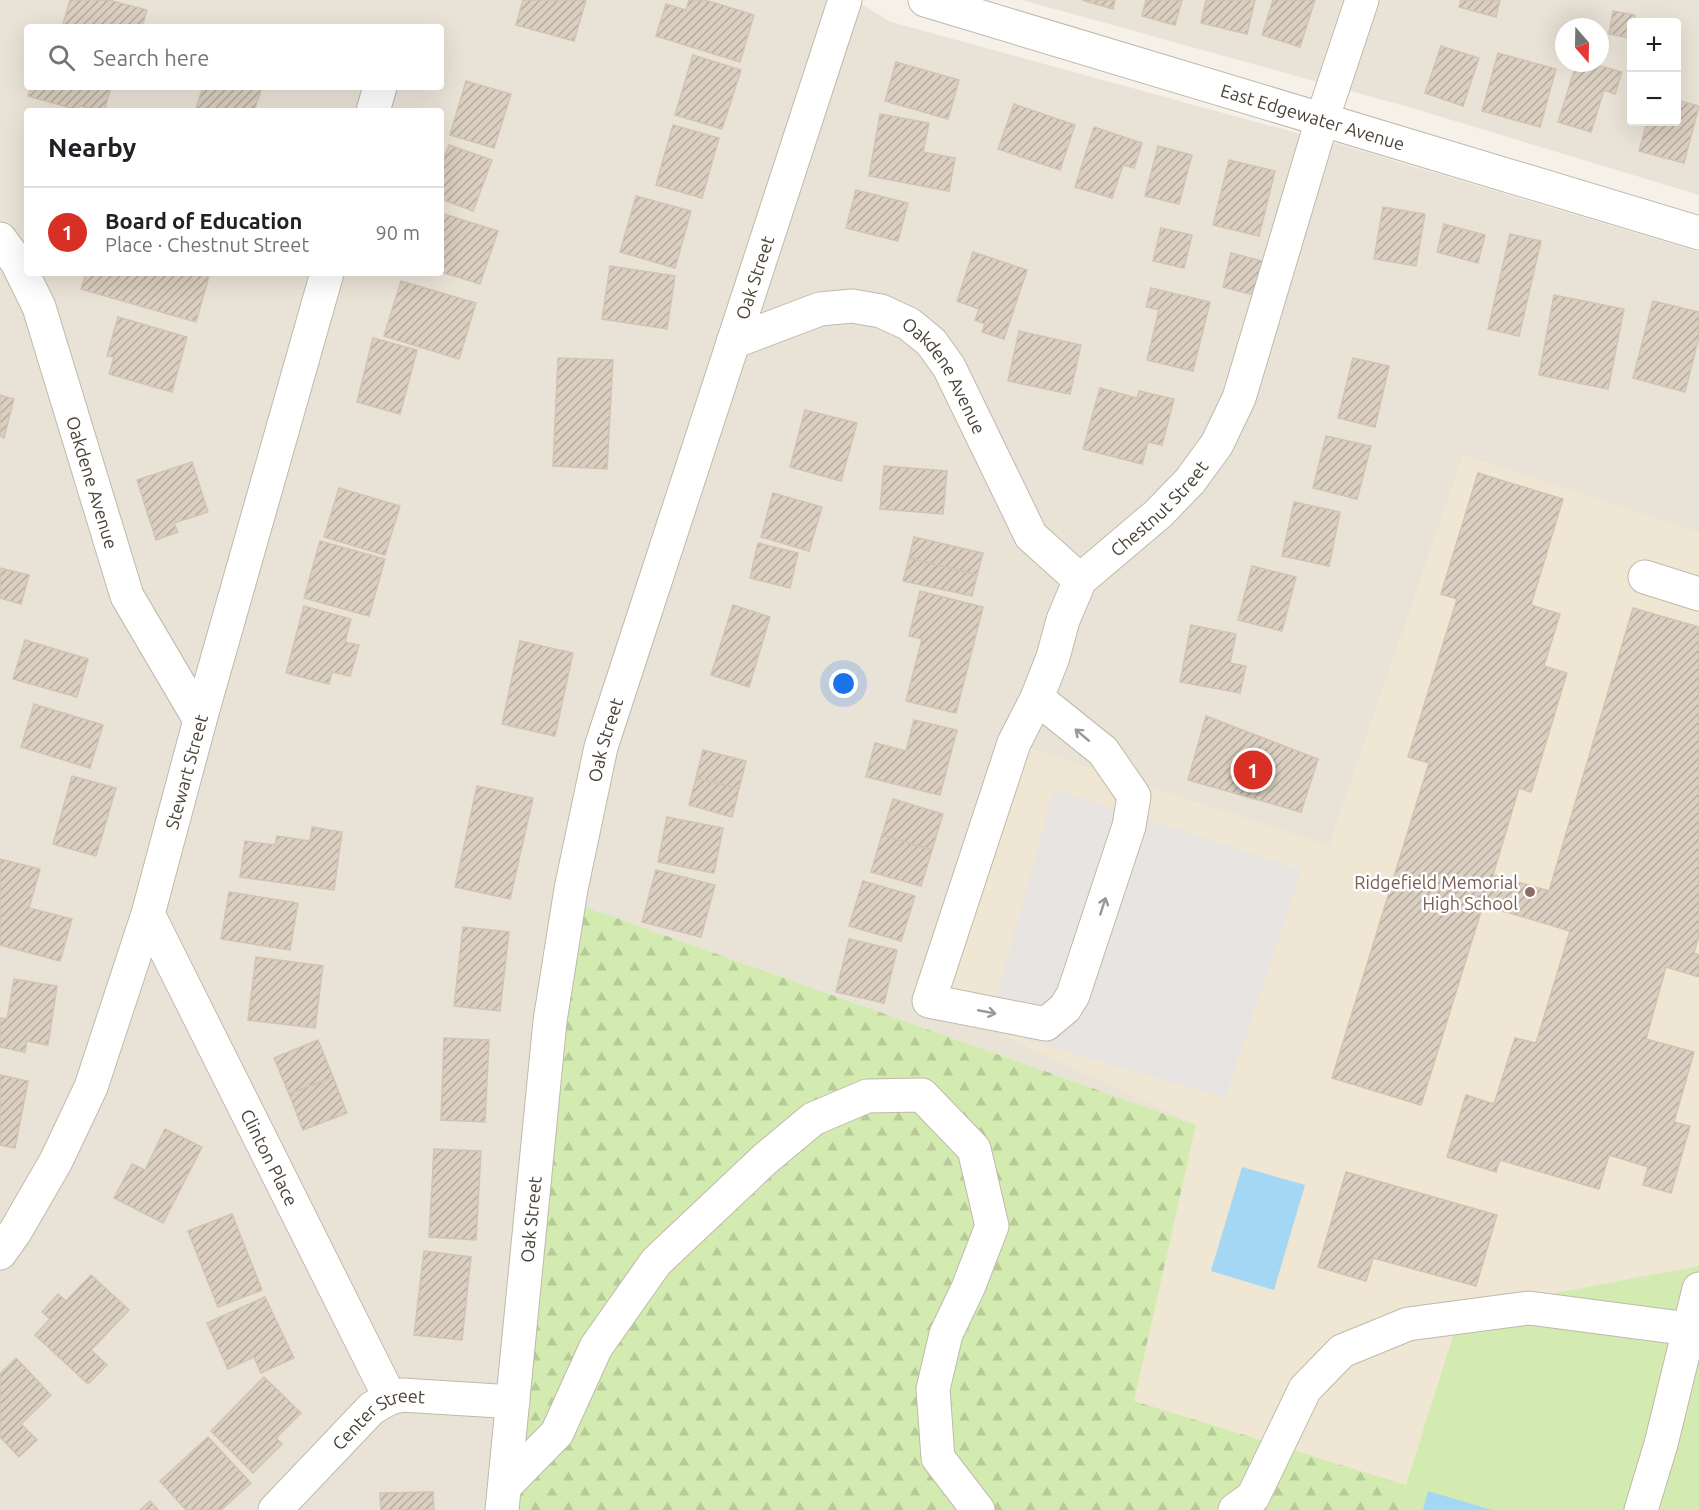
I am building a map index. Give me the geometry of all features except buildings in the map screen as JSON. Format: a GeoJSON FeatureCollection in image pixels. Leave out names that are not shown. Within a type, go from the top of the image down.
{"type":"FeatureCollection","features":[{"type":"Feature","properties":{"kind":"street","name":"Oak Street"},"geometry":{"type":"LineString","coordinates":[[503,1498],[550,1021],[571,889],[602,747],[845,0]]}},
{"type":"Feature","properties":{"kind":"street","name":"East Edgewater Avenue"},"geometry":{"type":"LineString","coordinates":[[926,0],[1699,233]]}},
{"type":"Feature","properties":{"kind":"street","name":"Chestnut Street"},"geometry":{"type":"LineString","coordinates":[[1037,698],[1103,751],[1134,796],[1129,825],[1073,995],[1065,1008],[1046,1024],[929,1001],[1014,743],[1037,698],[1053,657],[1063,620],[1080,580],[1158,514],[1190,481],[1217,444],[1239,398],[1322,120],[1362,0]]}},
{"type":"Feature","properties":{"kind":"street"},"geometry":{"type":"LineString","coordinates":[[375,108],[379,90]]}},
{"type":"Feature","properties":{"kind":"street","name":"Oakdene Avenue"},"geometry":{"type":"LineString","coordinates":[[0,239],[17,262],[39,307],[127,596],[200,720]]}},
{"type":"Feature","properties":{"kind":"street","name":"Stewart Street"},"geometry":{"type":"LineString","coordinates":[[0,1253],[15,1232],[56,1161],[91,1087],[148,915],[200,720],[326,276]]}},
{"type":"Feature","properties":{"kind":"street","name":"Oakdene Avenue"},"geometry":{"type":"LineString","coordinates":[[733,342],[820,309],[852,306],[880,311],[909,324],[931,342],[949,367],[1031,536],[1080,580]]}},
{"type":"Feature","properties":{"kind":"street"},"geometry":{"type":"LineString","coordinates":[[1645,577],[1699,594]]}},
{"type":"Feature","properties":{"kind":"street","name":"Clinton Place"},"geometry":{"type":"LineString","coordinates":[[148,915],[390,1398]]}},
{"type":"Feature","properties":{"kind":"street"},"geometry":{"type":"LineString","coordinates":[[503,1498],[557,1433],[596,1347],[656,1262],[765,1159],[813,1119],[867,1096],[922,1095],[974,1149],[992,1226],[968,1288],[946,1335],[933,1389],[938,1458],[978,1510]]}},
{"type":"Feature","properties":{"kind":"street"},"geometry":{"type":"LineString","coordinates":[[1641,1510],[1661,1444],[1699,1289]]}},
{"type":"Feature","properties":{"kind":"street"},"geometry":{"type":"LineString","coordinates":[[1235,1510],[1253,1497],[1305,1389],[1342,1351],[1408,1324],[1529,1308],[1689,1329]]}},
{"type":"Feature","properties":{"kind":"street","name":"Center Street"},"geometry":{"type":"LineString","coordinates":[[275,1510],[372,1408],[390,1398],[402,1395],[513,1402]]}},
{"type":"Feature","properties":{"kind":"shaded area"},"geometry":{"type":"Polygon","coordinates":[[[0,0],[854,0],[891,22],[1352,148],[1699,252],[1699,1266],[1461,1311],[1406,1485],[1133,1401],[1196,1125],[569,901],[492,1510],[0,1510],[0,0]]]}},
{"type":"Feature","properties":{"kind":"shaded area"},"geometry":{"type":"Polygon","coordinates":[[[1022,0],[1699,0],[1699,195],[1412,108],[1022,0]]]}},
{"type":"Feature","properties":{"kind":"shaded area"},"geometry":{"type":"Polygon","coordinates":[[[1463,455],[1699,532],[1699,1266],[1461,1311],[1406,1485],[1133,1401],[1196,1125],[929,1001],[1014,743],[1329,845],[1463,455]]]}},
{"type":"Feature","properties":{"kind":"shaded area"},"geometry":{"type":"Polygon","coordinates":[[[1054,789],[1302,870],[1225,1098],[988,1028],[1054,789]]]}},
{"type":"Feature","properties":{"kind":"green space"},"geometry":{"type":"Polygon","coordinates":[[[569,901],[1196,1125],[1134,1401],[1406,1485],[1398,1510],[492,1510],[569,901]]]}},
{"type":"Feature","properties":{"kind":"green space"},"geometry":{"type":"Polygon","coordinates":[[[1699,1266],[1699,1510],[1398,1510],[1461,1311],[1699,1266]]]}},
{"type":"Feature","properties":{"kind":"water"},"geometry":{"type":"Polygon","coordinates":[[[1242,1167],[1305,1185],[1274,1290],[1211,1271],[1242,1167]]]}},
{"type":"Feature","properties":{"kind":"water"},"geometry":{"type":"Polygon","coordinates":[[[1428,1491],[1492,1510],[1423,1510],[1428,1491]]]}},
{"type":"Feature","properties":{"kind":"place","name":"Board of Education"},"geometry":{"type":"Point","coordinates":[1253,770]}},
{"type":"Feature","properties":{"kind":"place","name":"Ridgefield Memorial High School"},"geometry":{"type":"Point","coordinates":[1530,892]}}]}
